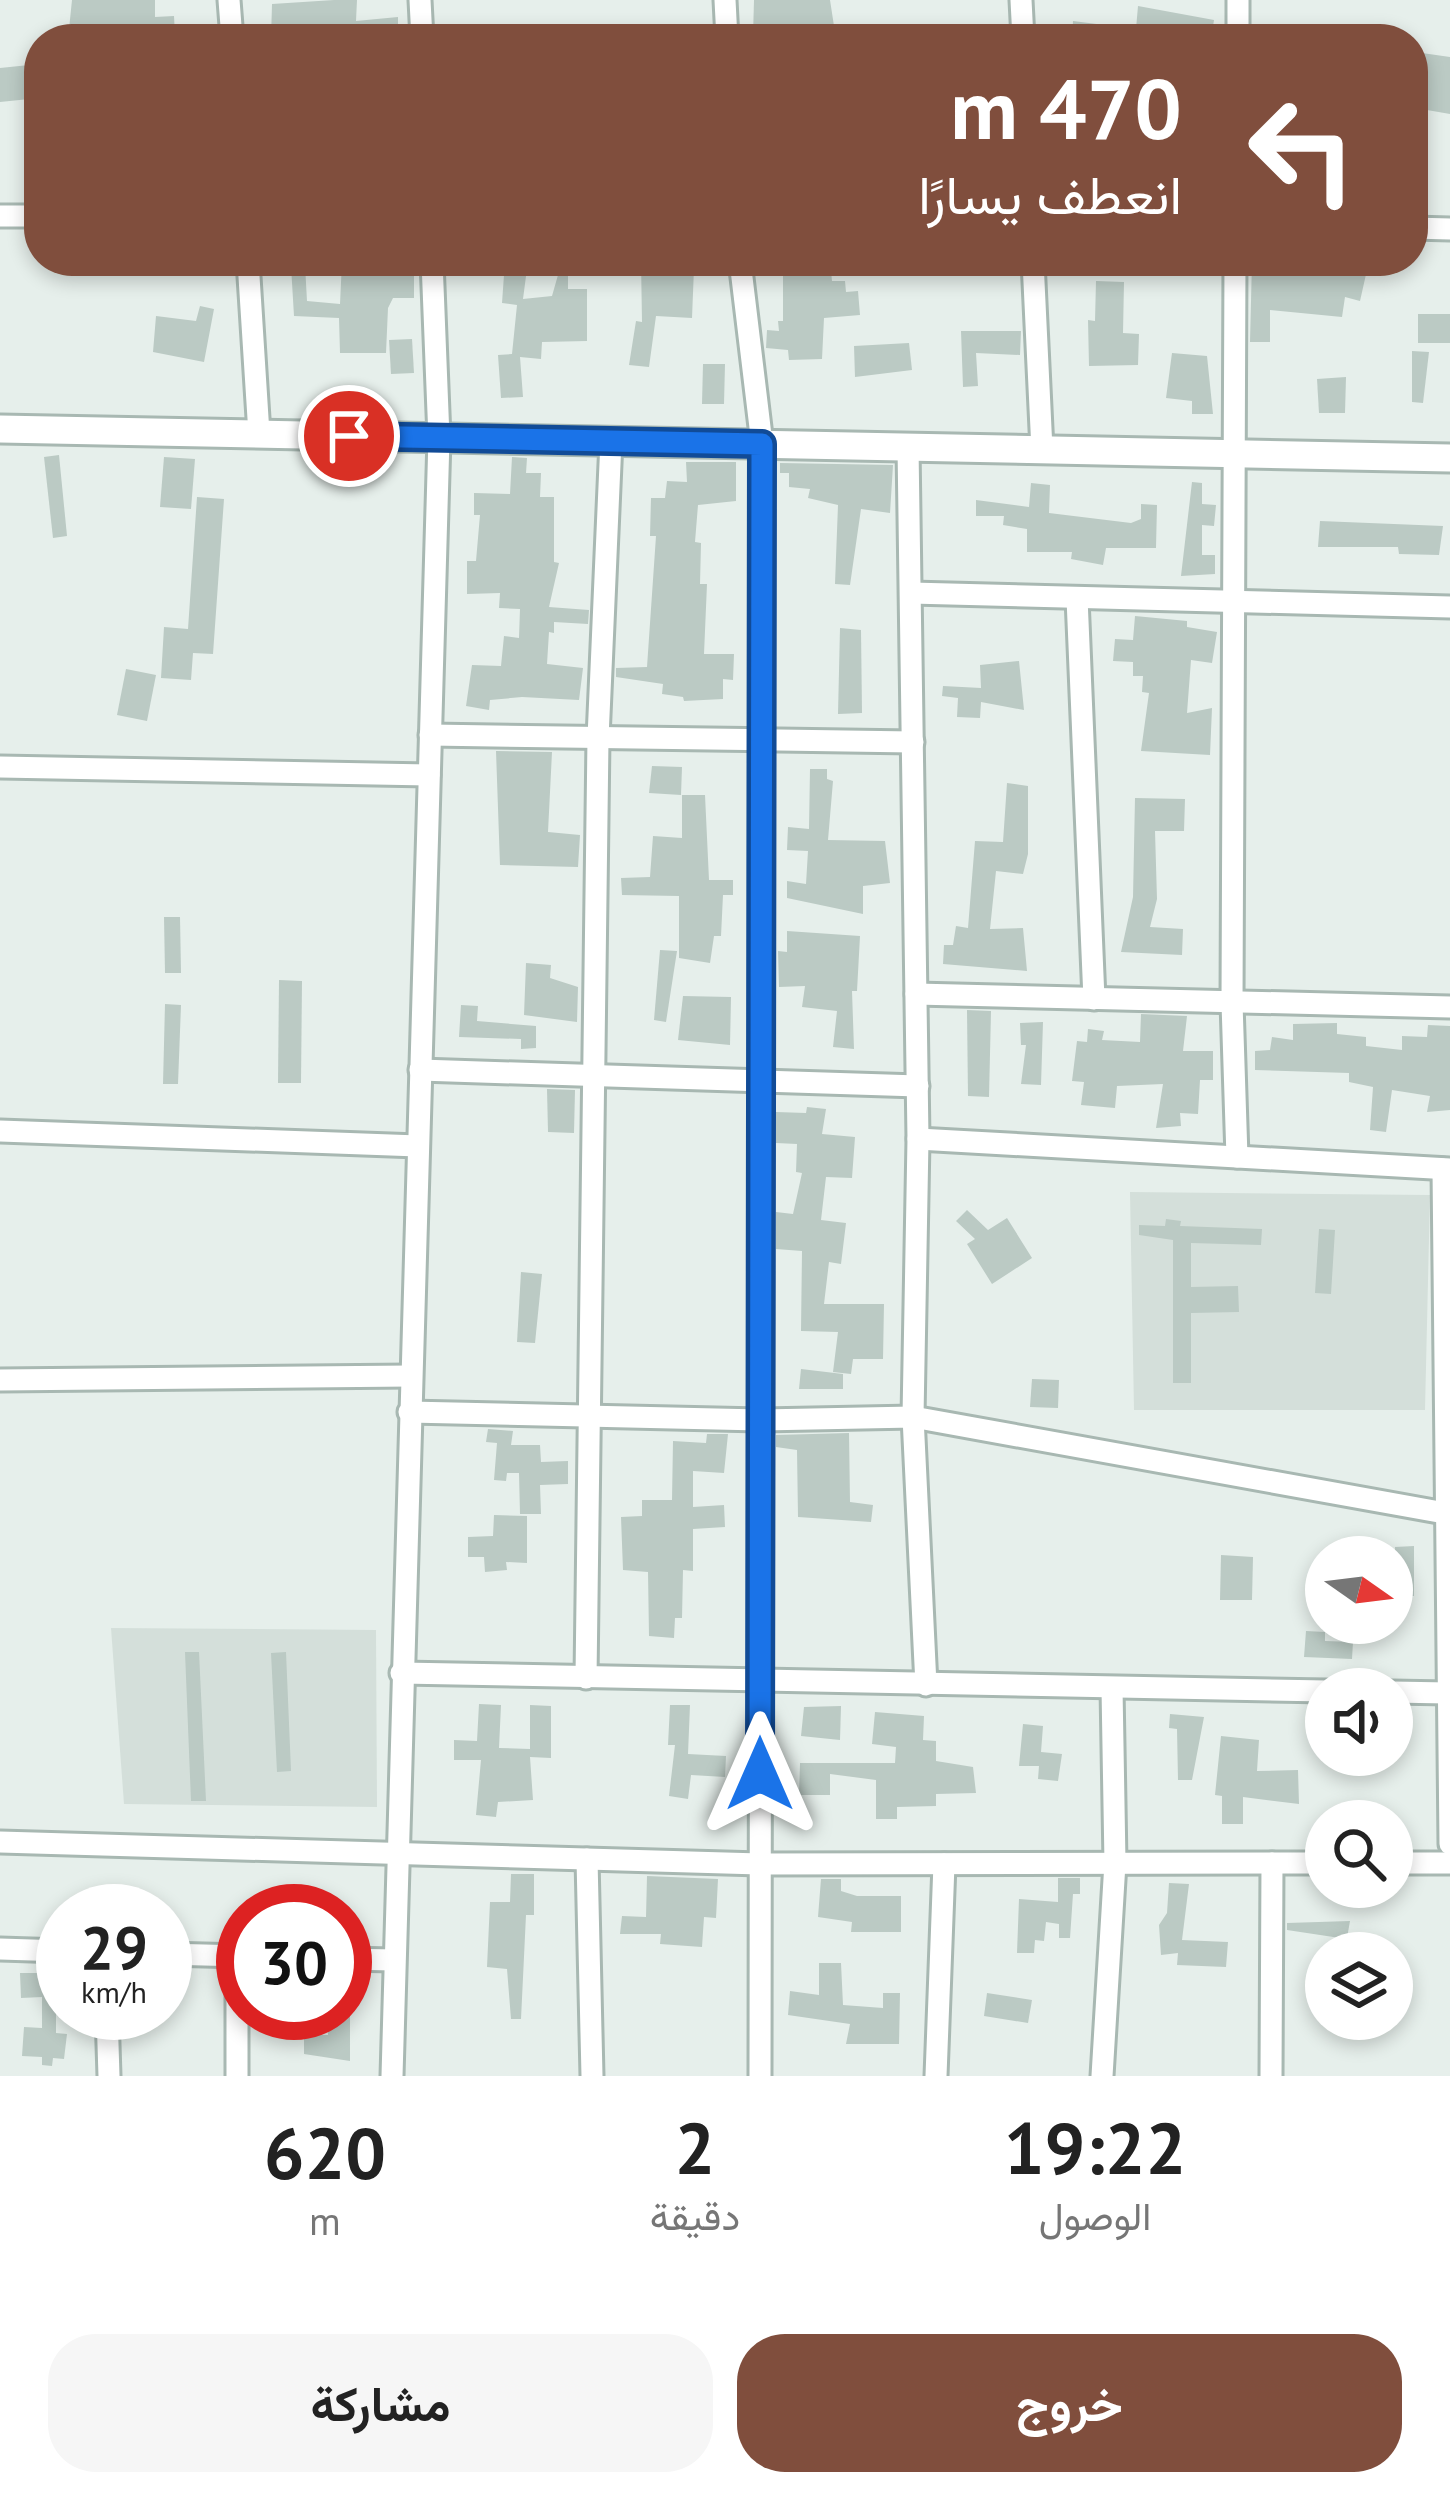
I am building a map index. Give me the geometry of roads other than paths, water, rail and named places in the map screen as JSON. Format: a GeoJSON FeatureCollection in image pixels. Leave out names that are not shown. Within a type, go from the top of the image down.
{"type":"FeatureCollection","features":[{"type":"Feature","properties":{"kind":"street"},"geometry":{"type":"LineString","coordinates":[[249,276],[259,434]]}},
{"type":"Feature","properties":{"kind":"street"},"geometry":{"type":"LineString","coordinates":[[392,2076],[439,438],[433,276]]}},
{"type":"Feature","properties":{"kind":"street"},"geometry":{"type":"LineString","coordinates":[[742,276],[762,444],[760,2076]]}},
{"type":"Feature","properties":{"kind":"street"},"geometry":{"type":"LineString","coordinates":[[1034,276],[1042,450]]}},
{"type":"Feature","properties":{"kind":"street"},"geometry":{"type":"LineString","coordinates":[[1234,276],[1232,1003],[1237,1157]]}},
{"type":"Feature","properties":{"kind":"street"},"geometry":{"type":"LineString","coordinates":[[0,429],[1450,458]]}},
{"type":"Feature","properties":{"kind":"street"},"geometry":{"type":"LineString","coordinates":[[586,1678],[598,738],[611,441]]}},
{"type":"Feature","properties":{"kind":"street"},"geometry":{"type":"LineString","coordinates":[[908,447],[918,1086],[913,1417],[926,1685]]}},
{"type":"Feature","properties":{"kind":"street"},"geometry":{"type":"LineString","coordinates":[[910,593],[1450,607]]}},
{"type":"Feature","properties":{"kind":"street"},"geometry":{"type":"LineString","coordinates":[[1077,598],[1094,999]]}},
{"type":"Feature","properties":{"kind":"street"},"geometry":{"type":"LineString","coordinates":[[430,735],[913,742]]}},
{"type":"Feature","properties":{"kind":"street"},"geometry":{"type":"LineString","coordinates":[[0,767],[429,775]]}},
{"type":"Feature","properties":{"kind":"street"},"geometry":{"type":"LineString","coordinates":[[916,994],[1450,1007]]}},
{"type":"Feature","properties":{"kind":"street"},"geometry":{"type":"LineString","coordinates":[[420,1070],[918,1086]]}},
{"type":"Feature","properties":{"kind":"street"},"geometry":{"type":"LineString","coordinates":[[0,1131],[418,1146]]}},
{"type":"Feature","properties":{"kind":"street"},"geometry":{"type":"LineString","coordinates":[[918,1139],[1446,1169],[1450,1844]]}},
{"type":"Feature","properties":{"kind":"street"},"geometry":{"type":"LineString","coordinates":[[0,1380],[410,1376]]}},
{"type":"Feature","properties":{"kind":"street"},"geometry":{"type":"LineString","coordinates":[[409,1412],[760,1420],[913,1417],[1448,1514]]}},
{"type":"Feature","properties":{"kind":"street"},"geometry":{"type":"LineString","coordinates":[[401,1672],[1305,1691]]}},
{"type":"Feature","properties":{"kind":"street"},"geometry":{"type":"LineString","coordinates":[[1102,2076],[1114,1863],[1112,1688]]}},
{"type":"Feature","properties":{"kind":"street"},"geometry":{"type":"LineString","coordinates":[[1413,1692],[1448,1693]]}},
{"type":"Feature","properties":{"kind":"street"},"geometry":{"type":"LineString","coordinates":[[0,1842],[760,1864],[1305,1863]]}},
{"type":"Feature","properties":{"kind":"street"},"geometry":{"type":"LineString","coordinates":[[587,1859],[592,2076]]}},
{"type":"Feature","properties":{"kind":"street"},"geometry":{"type":"LineString","coordinates":[[1413,1863],[1450,1862]]}},
{"type":"Feature","properties":{"kind":"street"},"geometry":{"type":"LineString","coordinates":[[1271,2076],[1272,1863]]}},
{"type":"Feature","properties":{"kind":"street"},"geometry":{"type":"LineString","coordinates":[[936,2076],[944,1864]]}},
{"type":"Feature","properties":{"kind":"street"},"geometry":{"type":"LineString","coordinates":[[0,1949],[36,1950]]}},
{"type":"Feature","properties":{"kind":"street"},"geometry":{"type":"LineString","coordinates":[[372,1960],[394,1960]]}},
{"type":"Feature","properties":{"kind":"street"},"geometry":{"type":"LineString","coordinates":[[108,2040],[109,2076]]}},
{"type":"Feature","properties":{"kind":"street"},"geometry":{"type":"LineString","coordinates":[[237,2076],[238,2040]]}}]}
